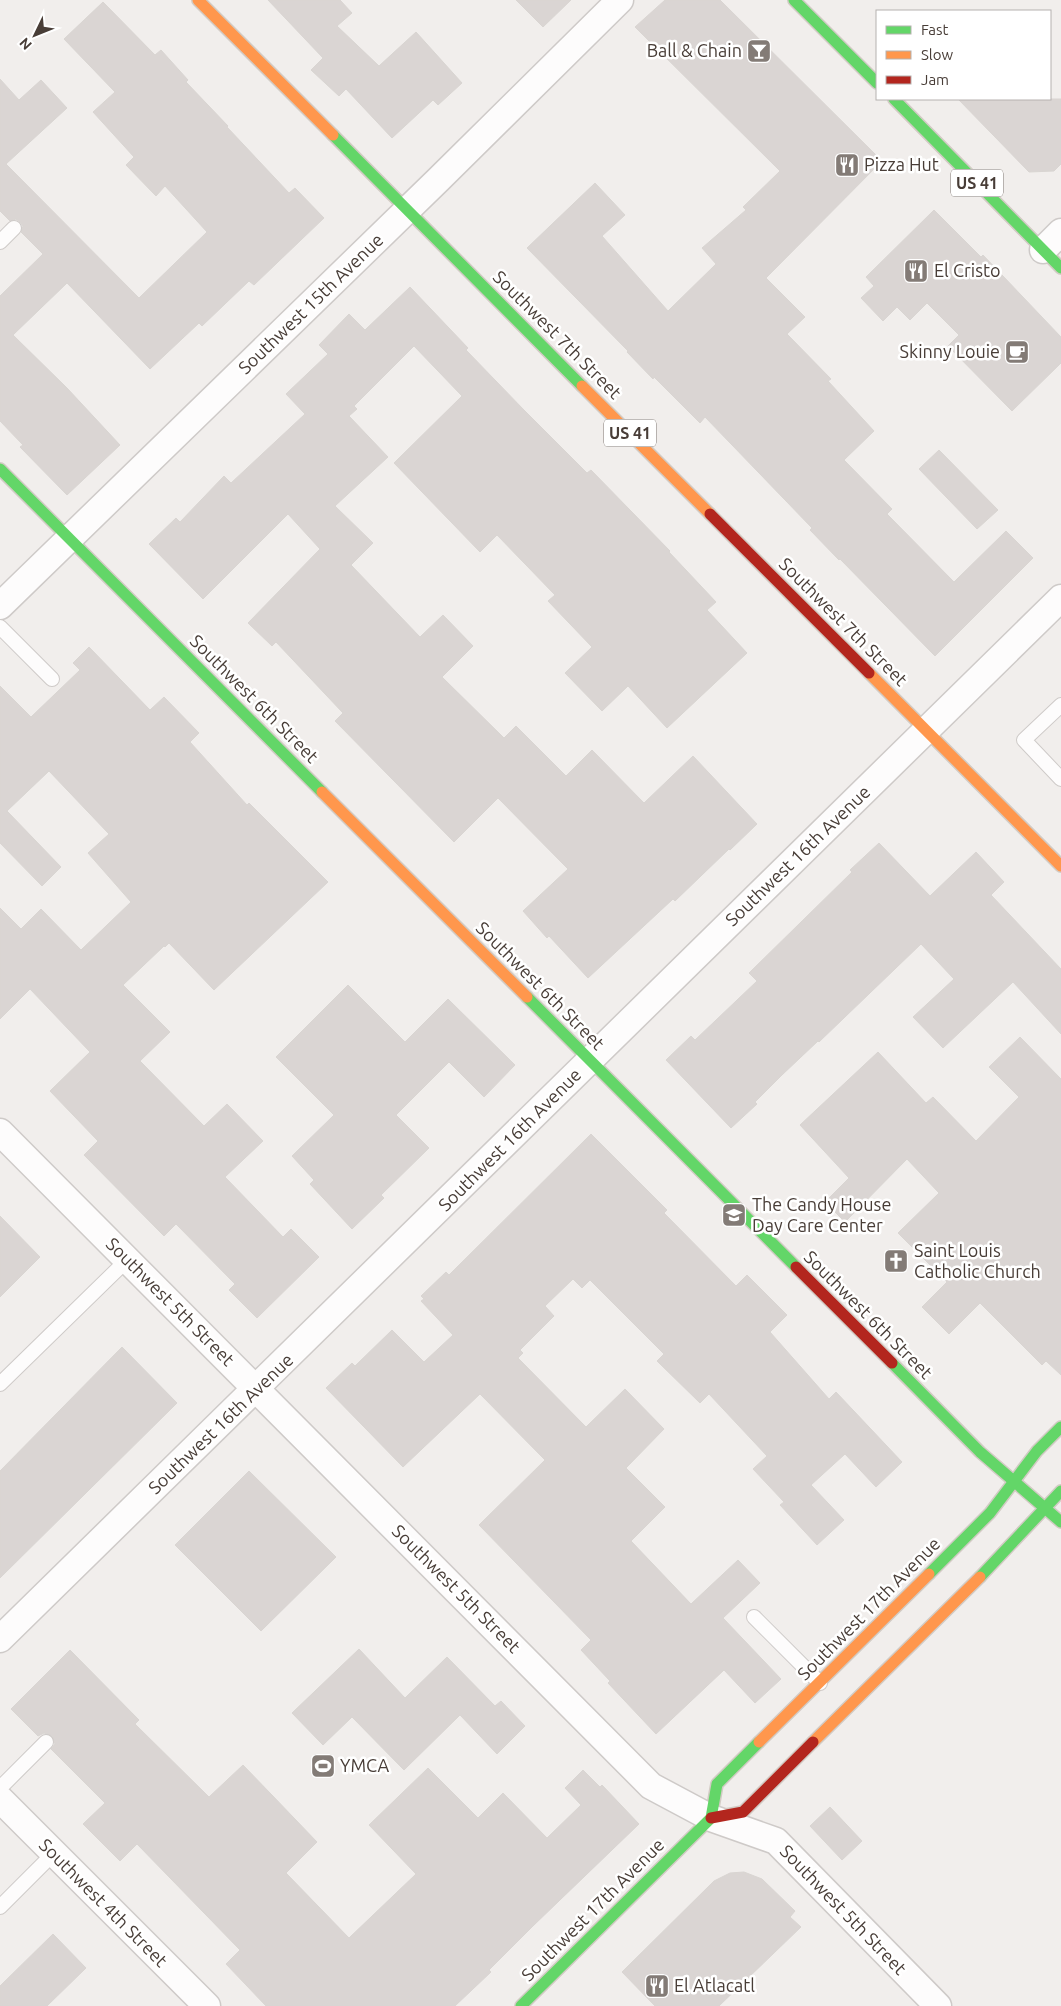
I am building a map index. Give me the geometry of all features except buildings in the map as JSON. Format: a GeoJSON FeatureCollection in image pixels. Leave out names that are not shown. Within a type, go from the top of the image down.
{"type":"FeatureCollection","features":[{"type":"Feature","properties":{"kind":"main road","name":"Southwest 7th Street"},"geometry":{"type":"LineString","coordinates":[[198,0],[1061,866]]}},
{"type":"Feature","properties":{"kind":"main road"},"geometry":{"type":"LineString","coordinates":[[794,0],[876,82]]}},
{"type":"Feature","properties":{"kind":"main road","name":"US 41"},"geometry":{"type":"LineString","coordinates":[[895,100],[1061,268]]}},
{"type":"Feature","properties":{"kind":"main road","name":"Southwest 6th Street"},"geometry":{"type":"LineString","coordinates":[[0,469],[973,1445],[1061,1522]]}},
{"type":"Feature","properties":{"kind":"main road","name":"Southwest 17th Avenue"},"geometry":{"type":"LineString","coordinates":[[521,2006],[711,1818],[717,1784],[990,1513],[1037,1451],[1061,1426]]}},
{"type":"Feature","properties":{"kind":"main road"},"geometry":{"type":"LineString","coordinates":[[711,1818],[743,1812],[970,1586],[1061,1491]]}},
{"type":"Feature","properties":{"kind":"street","name":"Southwest 15th Avenue"},"geometry":{"type":"LineString","coordinates":[[0,606],[620,0]]}},
{"type":"Feature","properties":{"kind":"street"},"geometry":{"type":"LineString","coordinates":[[1043,250],[1061,232]]}},
{"type":"Feature","properties":{"kind":"street","name":"Southwest 16th Avenue"},"geometry":{"type":"LineString","coordinates":[[0,1639],[1061,598]]}},
{"type":"Feature","properties":{"kind":"street","name":"Southwest 5th Street"},"geometry":{"type":"LineString","coordinates":[[0,1132],[651,1786],[711,1818],[776,1841],[938,2006]]}},
{"type":"Feature","properties":{"kind":"street","name":"Southwest 4th Street"},"geometry":{"type":"LineString","coordinates":[[0,1799],[207,2006]]}},
{"type":"Feature","properties":{"kind":"lane"},"geometry":{"type":"LineString","coordinates":[[0,242],[14,228]]}},
{"type":"Feature","properties":{"kind":"lane"},"geometry":{"type":"LineString","coordinates":[[0,627],[52,679]]}},
{"type":"Feature","properties":{"kind":"lane"},"geometry":{"type":"LineString","coordinates":[[1061,704],[1024,740],[1061,778]]}},
{"type":"Feature","properties":{"kind":"lane"},"geometry":{"type":"LineString","coordinates":[[0,1384],[127,1260]]}},
{"type":"Feature","properties":{"kind":"lane"},"geometry":{"type":"LineString","coordinates":[[754,1617],[820,1683]]}},
{"type":"Feature","properties":{"kind":"lane"},"geometry":{"type":"LineString","coordinates":[[0,1788],[46,1742]]}},
{"type":"Feature","properties":{"kind":"lane"},"geometry":{"type":"LineString","coordinates":[[0,1907],[54,1853]]}},
{"type":"Feature","properties":{"kind":"traffic: fast"},"geometry":{"type":"LineString","coordinates":[[794,0],[876,82]]}},
{"type":"Feature","properties":{"kind":"traffic: fast"},"geometry":{"type":"LineString","coordinates":[[895,100],[1061,268]]}},
{"type":"Feature","properties":{"kind":"traffic: fast"},"geometry":{"type":"LineString","coordinates":[[333,135],[582,386]]}},
{"type":"Feature","properties":{"kind":"traffic: fast"},"geometry":{"type":"LineString","coordinates":[[0,469],[322,792]]}},
{"type":"Feature","properties":{"kind":"traffic: fast"},"geometry":{"type":"LineString","coordinates":[[527,997],[796,1267]]}},
{"type":"Feature","properties":{"kind":"traffic: fast"},"geometry":{"type":"LineString","coordinates":[[892,1363],[980,1452],[1061,1522]]}},
{"type":"Feature","properties":{"kind":"traffic: fast"},"geometry":{"type":"LineString","coordinates":[[929,1574],[990,1513],[1037,1451],[1061,1427]]}},
{"type":"Feature","properties":{"kind":"traffic: fast"},"geometry":{"type":"LineString","coordinates":[[980,1577],[1061,1491]]}},
{"type":"Feature","properties":{"kind":"traffic: fast"},"geometry":{"type":"LineString","coordinates":[[521,2006],[711,1818],[717,1784],[759,1742]]}},
{"type":"Feature","properties":{"kind":"traffic: slow"},"geometry":{"type":"LineString","coordinates":[[198,0],[333,135]]}},
{"type":"Feature","properties":{"kind":"traffic: slow"},"geometry":{"type":"LineString","coordinates":[[582,386],[710,514]]}},
{"type":"Feature","properties":{"kind":"traffic: slow"},"geometry":{"type":"LineString","coordinates":[[869,673],[1061,866]]}},
{"type":"Feature","properties":{"kind":"traffic: slow"},"geometry":{"type":"LineString","coordinates":[[322,792],[527,997]]}},
{"type":"Feature","properties":{"kind":"traffic: slow"},"geometry":{"type":"LineString","coordinates":[[759,1742],[929,1574]]}},
{"type":"Feature","properties":{"kind":"traffic: slow"},"geometry":{"type":"LineString","coordinates":[[813,1742],[980,1577]]}},
{"type":"Feature","properties":{"kind":"traffic: jam"},"geometry":{"type":"LineString","coordinates":[[710,514],[869,673]]}},
{"type":"Feature","properties":{"kind":"traffic: jam"},"geometry":{"type":"LineString","coordinates":[[796,1267],[892,1363]]}},
{"type":"Feature","properties":{"kind":"traffic: jam"},"geometry":{"type":"LineString","coordinates":[[711,1818],[743,1812],[813,1742]]}},
{"type":"Feature","properties":{"kind":"place","name":"Ball & Chain"},"geometry":{"type":"Point","coordinates":[759,51]}},
{"type":"Feature","properties":{"kind":"place","name":"Pizza Hut"},"geometry":{"type":"Point","coordinates":[847,165]}},
{"type":"Feature","properties":{"kind":"place","name":"El Cristo"},"geometry":{"type":"Point","coordinates":[916,271]}},
{"type":"Feature","properties":{"kind":"place","name":"Skinny Louie"},"geometry":{"type":"Point","coordinates":[1017,352]}},
{"type":"Feature","properties":{"kind":"place","name":"The Candy House Day Care Center"},"geometry":{"type":"Point","coordinates":[734,1215]}},
{"type":"Feature","properties":{"kind":"place","name":"Saint Louis Catholic Church"},"geometry":{"type":"Point","coordinates":[896,1261]}},
{"type":"Feature","properties":{"kind":"place","name":"YMCA"},"geometry":{"type":"Point","coordinates":[323,1766]}},
{"type":"Feature","properties":{"kind":"place","name":"El Atlacatl"},"geometry":{"type":"Point","coordinates":[657,1986]}}]}
